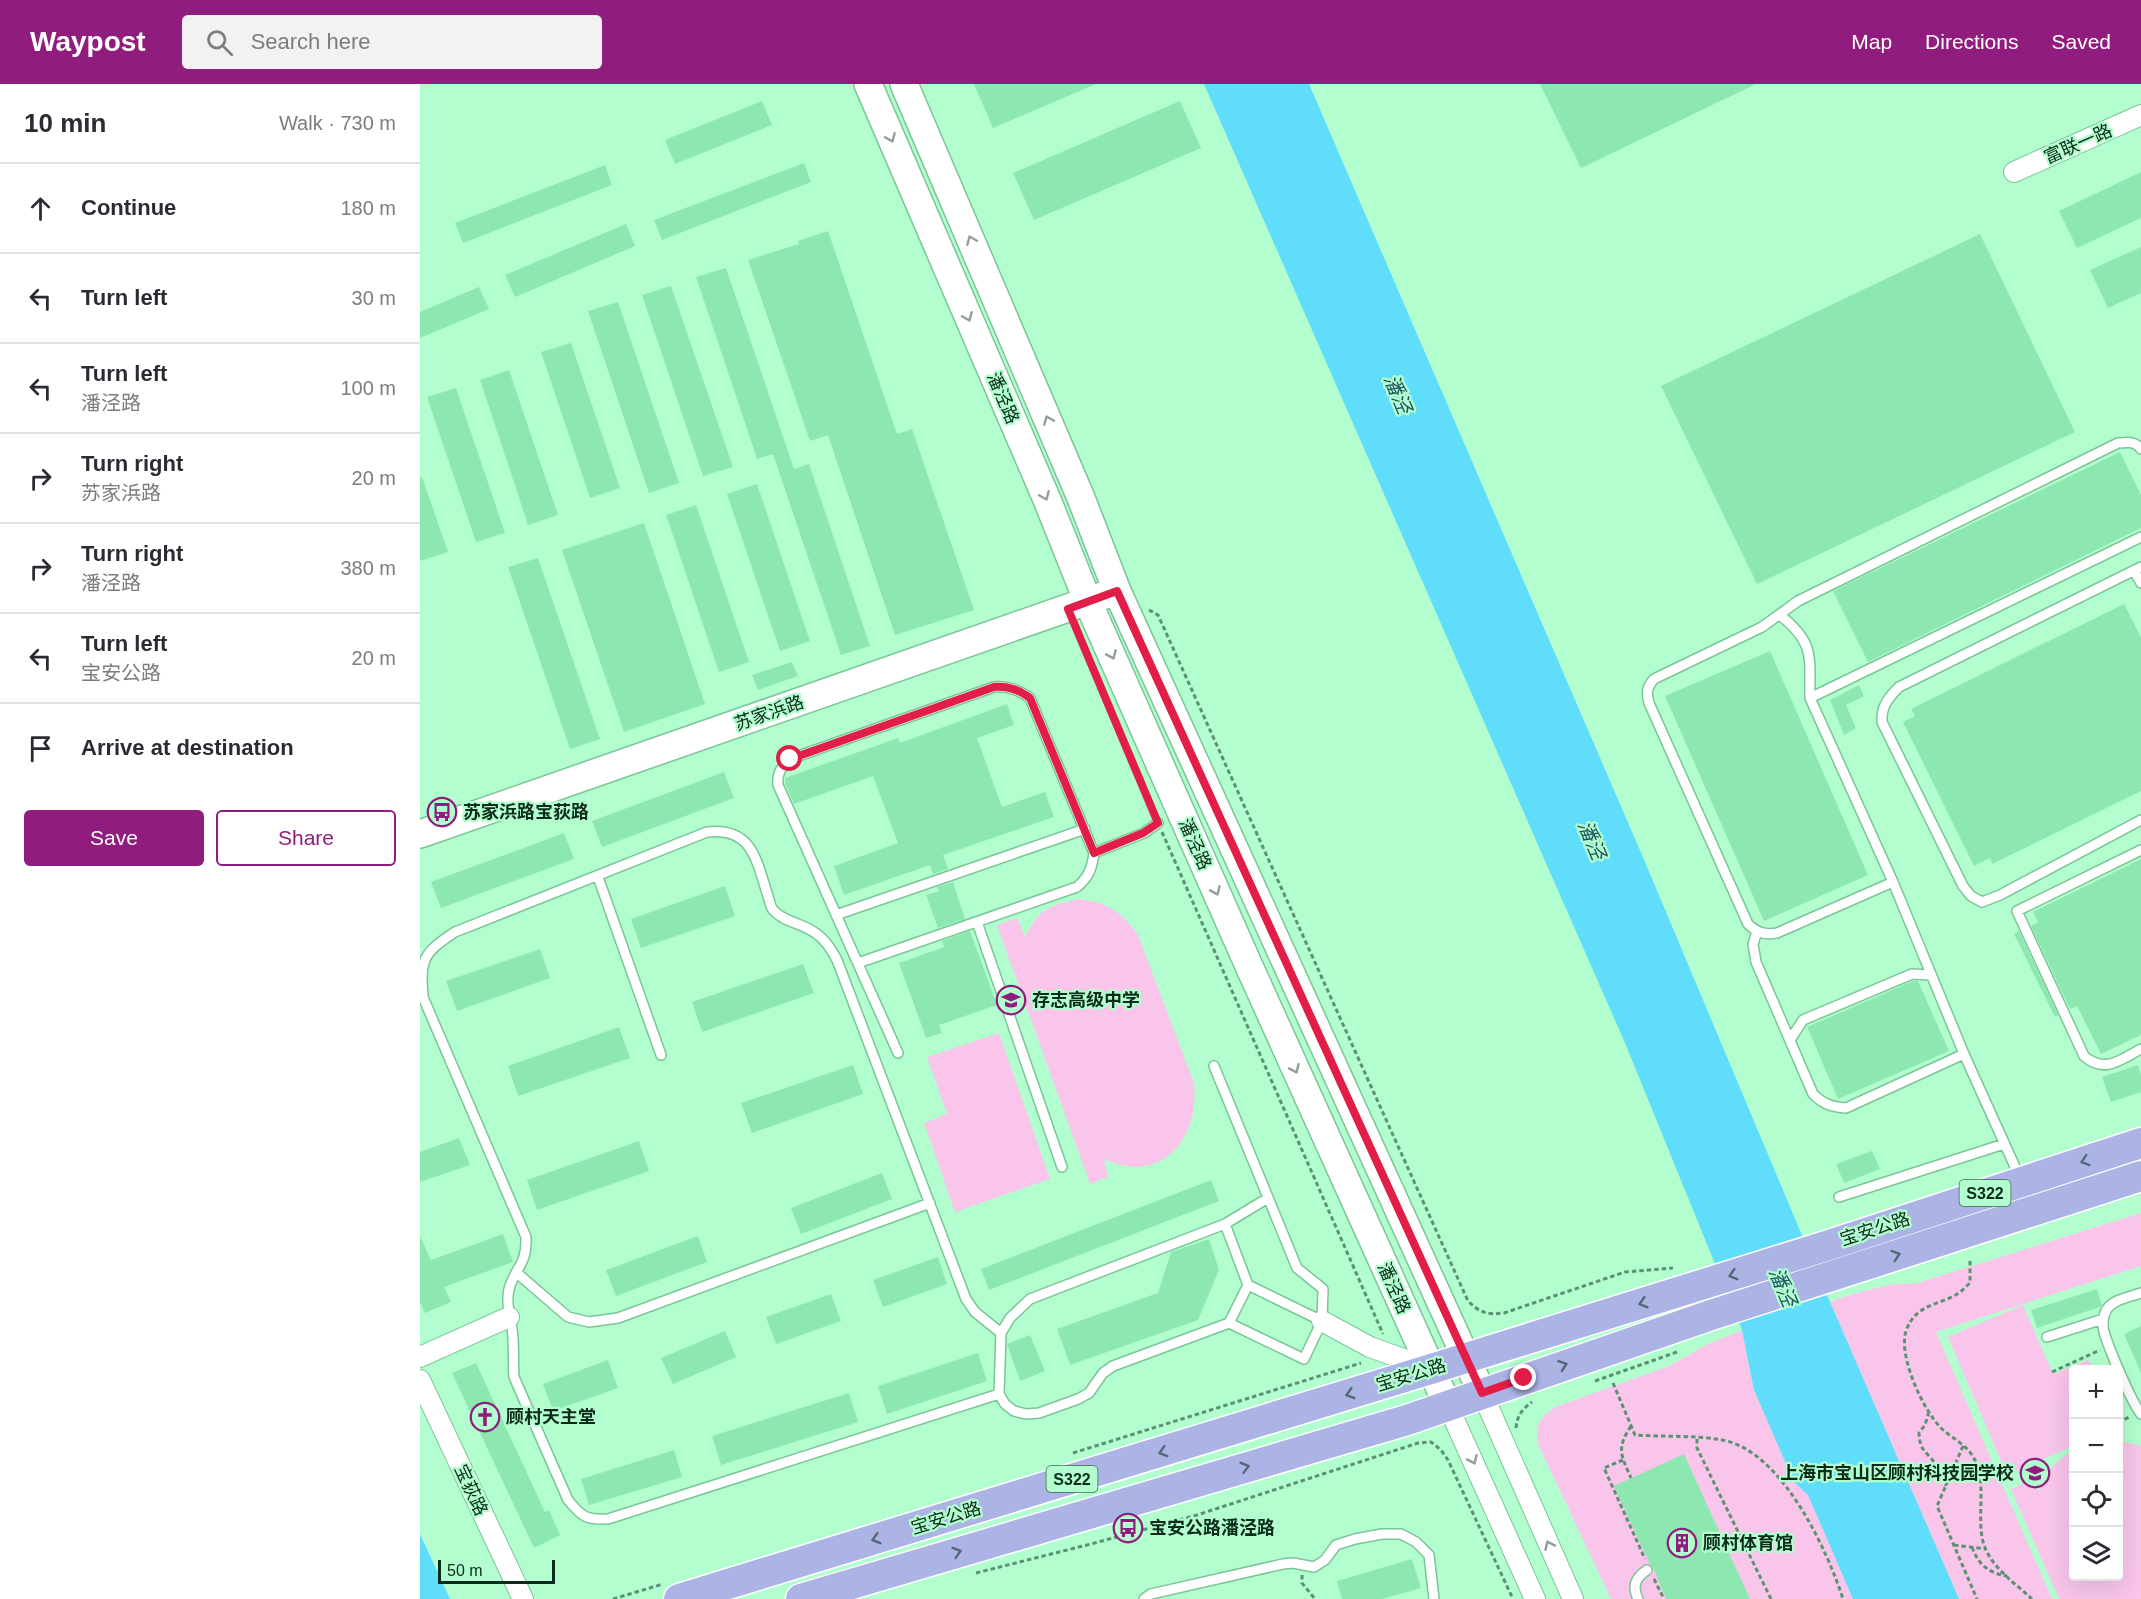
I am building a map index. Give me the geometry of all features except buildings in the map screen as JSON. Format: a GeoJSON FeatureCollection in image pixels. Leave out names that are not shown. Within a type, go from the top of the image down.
{"type":"FeatureCollection","features":[{"type":"Feature","properties":{"kind":"main road","name":"潘泾路"},"geometry":{"type":"LineString","coordinates":[[868,84],[1048,502],[1088,602],[1249,966],[1448,1406]]}},
{"type":"Feature","properties":{"kind":"main road","name":"潘泾路"},"geometry":{"type":"LineString","coordinates":[[904,84],[1081,498],[1117,591],[1482,1393]]}},
{"type":"Feature","properties":{"kind":"main road","name":"苏家浜路"},"geometry":{"type":"LineString","coordinates":[[420,834],[1117,591]]}},
{"type":"Feature","properties":{"kind":"main road","name":"宝安公路"},"geometry":{"type":"LineString","coordinates":[[679,1599],[1829,1245],[2141,1143]]}},
{"type":"Feature","properties":{"kind":"main road","name":"宝安公路"},"geometry":{"type":"LineString","coordinates":[[801,1599],[1448,1406],[1711,1315],[2141,1176]]}},
{"type":"Feature","properties":{"kind":"street","name":"富联一路"},"geometry":{"type":"LineString","coordinates":[[2014,172],[2141,115]]}},
{"type":"Feature","properties":{"kind":"street"},"geometry":{"type":"LineString","coordinates":[[420,1357],[509,1317]]}},
{"type":"Feature","properties":{"kind":"street"},"geometry":{"type":"LineString","coordinates":[[1322,1321],[1370,1347],[1431,1369]]}},
{"type":"Feature","properties":{"kind":"street","name":"宝荻路"},"geometry":{"type":"LineString","coordinates":[[420,1380],[523,1599]]}},
{"type":"Feature","properties":{"kind":"street","name":"潘泾路"},"geometry":{"type":"LineString","coordinates":[[1482,1393],[1573,1599]]}},
{"type":"Feature","properties":{"kind":"street","name":"潘泾路"},"geometry":{"type":"LineString","coordinates":[[1448,1406],[1535,1599]]}},
{"type":"Feature","properties":{"kind":"lane"},"geometry":{"type":"LineString","coordinates":[[1893,882],[1777,933],[1766,935],[1756,932],[1748,924],[1646,694],[1647,686],[1654,678],[1762,627],[1798,602],[2118,443],[2129,442],[2141,449]]}},
{"type":"Feature","properties":{"kind":"lane"},"geometry":{"type":"LineString","coordinates":[[1810,699],[2141,537]]}},
{"type":"Feature","properties":{"kind":"lane"},"geometry":{"type":"LineString","coordinates":[[2141,583],[2138,569],[1899,687],[1888,698],[1881,711],[1882,722],[1963,885],[1971,896],[1982,902],[2000,895],[2141,820]]}},
{"type":"Feature","properties":{"kind":"lane"},"geometry":{"type":"LineString","coordinates":[[1780,615],[1796,627],[1810,652],[1810,699],[1893,882],[1964,1054],[2021,1181]]}},
{"type":"Feature","properties":{"kind":"lane"},"geometry":{"type":"LineString","coordinates":[[858,963],[1077,887],[1086,880],[1094,853],[1030,698],[1019,690],[1003,686],[994,687],[790,759],[780,768],[778,785],[898,1053]]}},
{"type":"Feature","properties":{"kind":"lane"},"geometry":{"type":"LineString","coordinates":[[1094,853],[1143,833],[1158,823]]}},
{"type":"Feature","properties":{"kind":"lane"},"geometry":{"type":"LineString","coordinates":[[836,915],[1084,829]]}},
{"type":"Feature","properties":{"kind":"lane"},"geometry":{"type":"LineString","coordinates":[[999,1394],[608,1519],[590,1520],[578,1512],[568,1500],[514,1377],[513,1339],[507,1303],[510,1286],[526,1251],[526,1237],[423,997],[421,970],[431,948],[455,932],[707,832],[723,831],[738,836],[747,843],[755,856],[772,909],[784,918],[813,931],[827,944],[837,960],[966,1299],[975,1312],[1001,1333]]}},
{"type":"Feature","properties":{"kind":"lane"},"geometry":{"type":"LineString","coordinates":[[2141,850],[2016,911],[2084,1056],[2094,1065],[2109,1066],[2141,1049]]}},
{"type":"Feature","properties":{"kind":"lane"},"geometry":{"type":"LineString","coordinates":[[598,877],[661,1055]]}},
{"type":"Feature","properties":{"kind":"lane"},"geometry":{"type":"LineString","coordinates":[[977,922],[1062,1167]]}},
{"type":"Feature","properties":{"kind":"lane"},"geometry":{"type":"LineString","coordinates":[[1756,932],[1752,951],[1813,1094],[1820,1101],[1832,1107],[1846,1108],[1964,1054]]}},
{"type":"Feature","properties":{"kind":"lane"},"geometry":{"type":"LineString","coordinates":[[1790,1040],[1803,1020],[1912,974],[1931,975]]}},
{"type":"Feature","properties":{"kind":"lane"},"geometry":{"type":"LineString","coordinates":[[1214,1066],[1297,1268],[1323,1289],[1322,1321],[1304,1359],[1229,1323]]}},
{"type":"Feature","properties":{"kind":"lane"},"geometry":{"type":"LineString","coordinates":[[1839,1197],[2004,1144]]}},
{"type":"Feature","properties":{"kind":"lane"},"geometry":{"type":"LineString","coordinates":[[1248,1285],[1229,1323],[1113,1366],[1103,1373],[1089,1393],[1078,1399],[1039,1413],[1026,1414],[1014,1411],[1005,1404],[999,1394],[1001,1333],[1010,1318],[1030,1299],[1225,1224],[1268,1198]]}},
{"type":"Feature","properties":{"kind":"lane"},"geometry":{"type":"LineString","coordinates":[[517,1273],[568,1317],[589,1322],[618,1318],[930,1203]]}},
{"type":"Feature","properties":{"kind":"lane"},"geometry":{"type":"LineString","coordinates":[[1225,1224],[1248,1285],[1322,1321]]}},
{"type":"Feature","properties":{"kind":"lane"},"geometry":{"type":"LineString","coordinates":[[2141,1293],[2114,1302],[2107,1309],[2103,1319],[2109,1346],[2141,1414]]}},
{"type":"Feature","properties":{"kind":"lane"},"geometry":{"type":"LineString","coordinates":[[2047,1337],[2103,1319]]}},
{"type":"Feature","properties":{"kind":"lane"},"geometry":{"type":"LineString","coordinates":[[1144,1599],[1151,1594],[1283,1564],[1293,1563],[1314,1567],[1325,1560],[1336,1545],[1382,1534],[1401,1534],[1416,1542],[1429,1555],[1434,1599]]}},
{"type":"Feature","properties":{"kind":"lane"},"geometry":{"type":"LineString","coordinates":[[1638,1599],[1634,1592],[1635,1582],[1647,1570]]}},
{"type":"Feature","properties":{"kind":"path"},"geometry":{"type":"LineString","coordinates":[[1148,609],[1158,615],[1468,1301],[1478,1311],[1486,1314],[1504,1313],[1625,1272],[1674,1268]]}},
{"type":"Feature","properties":{"kind":"path","name":"潘泾路"},"geometry":{"type":"LineString","coordinates":[[1110,708],[1158,823],[1384,1336]]}},
{"type":"Feature","properties":{"kind":"path"},"geometry":{"type":"LineString","coordinates":[[1970,1261],[1970,1283],[1961,1292],[1935,1302],[1916,1315],[1905,1333],[1907,1362],[1918,1392],[1929,1412],[1941,1428],[1972,1454],[1981,1496],[1986,1549],[1997,1567],[2032,1599]]}},
{"type":"Feature","properties":{"kind":"path"},"geometry":{"type":"LineString","coordinates":[[2052,1372],[2109,1346]]}},
{"type":"Feature","properties":{"kind":"path"},"geometry":{"type":"LineString","coordinates":[[1613,1383],[1635,1435],[1722,1440],[1749,1451],[1773,1471],[1785,1485],[1816,1535],[1831,1564],[1843,1599]]}},
{"type":"Feature","properties":{"kind":"path"},"geometry":{"type":"LineString","coordinates":[[1516,1432],[1517,1421],[1522,1409],[1531,1402]]}},
{"type":"Feature","properties":{"kind":"path"},"geometry":{"type":"LineString","coordinates":[[1929,1412],[1925,1425],[1919,1433],[1919,1444],[1924,1454],[1936,1464],[1946,1485]]}},
{"type":"Feature","properties":{"kind":"path"},"geometry":{"type":"LineString","coordinates":[[1631,1426],[1620,1448],[1631,1478]]}},
{"type":"Feature","properties":{"kind":"path"},"geometry":{"type":"LineString","coordinates":[[1697,1438],[1697,1448],[1771,1599]]}},
{"type":"Feature","properties":{"kind":"path"},"geometry":{"type":"LineString","coordinates":[[976,1573],[1197,1515],[1418,1443],[1431,1442],[1448,1460],[1513,1599]]}},
{"type":"Feature","properties":{"kind":"path"},"geometry":{"type":"LineString","coordinates":[[1963,1446],[1937,1506],[1977,1599]]}},
{"type":"Feature","properties":{"kind":"path"},"geometry":{"type":"LineString","coordinates":[[1623,1460],[1604,1468],[1645,1559]]}},
{"type":"Feature","properties":{"kind":"path"},"geometry":{"type":"LineString","coordinates":[[1954,1545],[1986,1549]]}},
{"type":"Feature","properties":{"kind":"path"},"geometry":{"type":"LineString","coordinates":[[1972,1547],[1977,1560],[1986,1569],[1995,1575],[2008,1577]]}},
{"type":"Feature","properties":{"kind":"path"},"geometry":{"type":"LineString","coordinates":[[1301,1566],[1302,1583],[1315,1599]]}},
{"type":"Feature","properties":{"kind":"path"},"geometry":{"type":"LineString","coordinates":[[1654,1579],[1664,1599]]}},
{"type":"Feature","properties":{"kind":"shaded area"},"geometry":{"type":"Polygon","coordinates":[[[1079,899],[1098,903],[1120,914],[1138,935],[1194,1083],[1194,1103],[1190,1122],[1183,1139],[1173,1152],[1159,1162],[1143,1166],[1124,1166],[1104,1159],[1108,1177],[1090,1184],[997,925],[1017,918],[1025,937],[1035,920],[1046,910],[1052,906],[1079,899]]]}},
{"type":"Feature","properties":{"kind":"shaded area"},"geometry":{"type":"Polygon","coordinates":[[[999,1033],[1050,1179],[955,1212],[924,1123],[947,1114],[927,1057],[999,1033]]]}},
{"type":"Feature","properties":{"kind":"shaded area"},"geometry":{"type":"Polygon","coordinates":[[[2141,1213],[2141,1266],[1936,1332],[2052,1599],[1959,1599],[1830,1302],[1884,1286],[1914,1284],[2141,1213]]]}},
{"type":"Feature","properties":{"kind":"shaded area"},"geometry":{"type":"Polygon","coordinates":[[[2023,1305],[2053,1374],[2069,1368],[2069,1448],[2007,1475],[1948,1337],[2023,1305]]]}},
{"type":"Feature","properties":{"kind":"shaded area"},"geometry":{"type":"Polygon","coordinates":[[[1742,1330],[1754,1390],[1794,1482],[1808,1495],[1853,1599],[1611,1599],[1538,1444],[1539,1422],[1555,1407],[1669,1366],[1706,1345],[1742,1330]]]}},
{"type":"Feature","properties":{"kind":"shaded area"},"geometry":{"type":"Polygon","coordinates":[[[2088,1360],[2091,1365],[2076,1365],[2088,1360]]]}},
{"type":"Feature","properties":{"kind":"shaded area"},"geometry":{"type":"Polygon","coordinates":[[[2123,1442],[2141,1446],[2141,1599],[2059,1599],[2011,1489],[2034,1479],[2040,1492],[2045,1478],[2061,1458],[2069,1453],[2069,1581],[2123,1581],[2123,1442]]]}},
{"type":"Feature","properties":{"kind":"water","name":"潘泾"},"geometry":{"type":"Polygon","coordinates":[[[1204,84],[1309,84],[1645,862],[1830,1302],[1959,1599],[1853,1599],[1808,1495],[1794,1482],[1754,1390],[1742,1330],[1625,1043],[1204,84]]]}},
{"type":"Feature","properties":{"kind":"water"},"geometry":{"type":"Polygon","coordinates":[[[420,1534],[450,1599],[420,1599],[420,1534]]]}},
{"type":"Feature","properties":{"kind":"place","name":"苏家浜路宝荻路"},"geometry":{"type":"Point","coordinates":[442,812]}},
{"type":"Feature","properties":{"kind":"place","name":"存志高级中学"},"geometry":{"type":"Point","coordinates":[1011,1000]}},
{"type":"Feature","properties":{"kind":"place","name":"顾村天主堂"},"geometry":{"type":"Point","coordinates":[485,1417]}},
{"type":"Feature","properties":{"kind":"place","name":"上海市宝山区顾村科技园学校"},"geometry":{"type":"Point","coordinates":[2035,1473]}},
{"type":"Feature","properties":{"kind":"place","name":"宝安公路潘泾路"},"geometry":{"type":"Point","coordinates":[1128,1528]}},
{"type":"Feature","properties":{"kind":"place","name":"顾村体育馆"},"geometry":{"type":"Point","coordinates":[1682,1543]}},
{"type":"Feature","properties":{"kind":"route"},"geometry":{"type":"LineString","coordinates":[[790,759],[994,687],[1003,686],[1019,690],[1030,698],[1094,853],[1143,833],[1158,823],[1068,609],[1117,591],[1482,1393],[1524,1378]]}}]}
